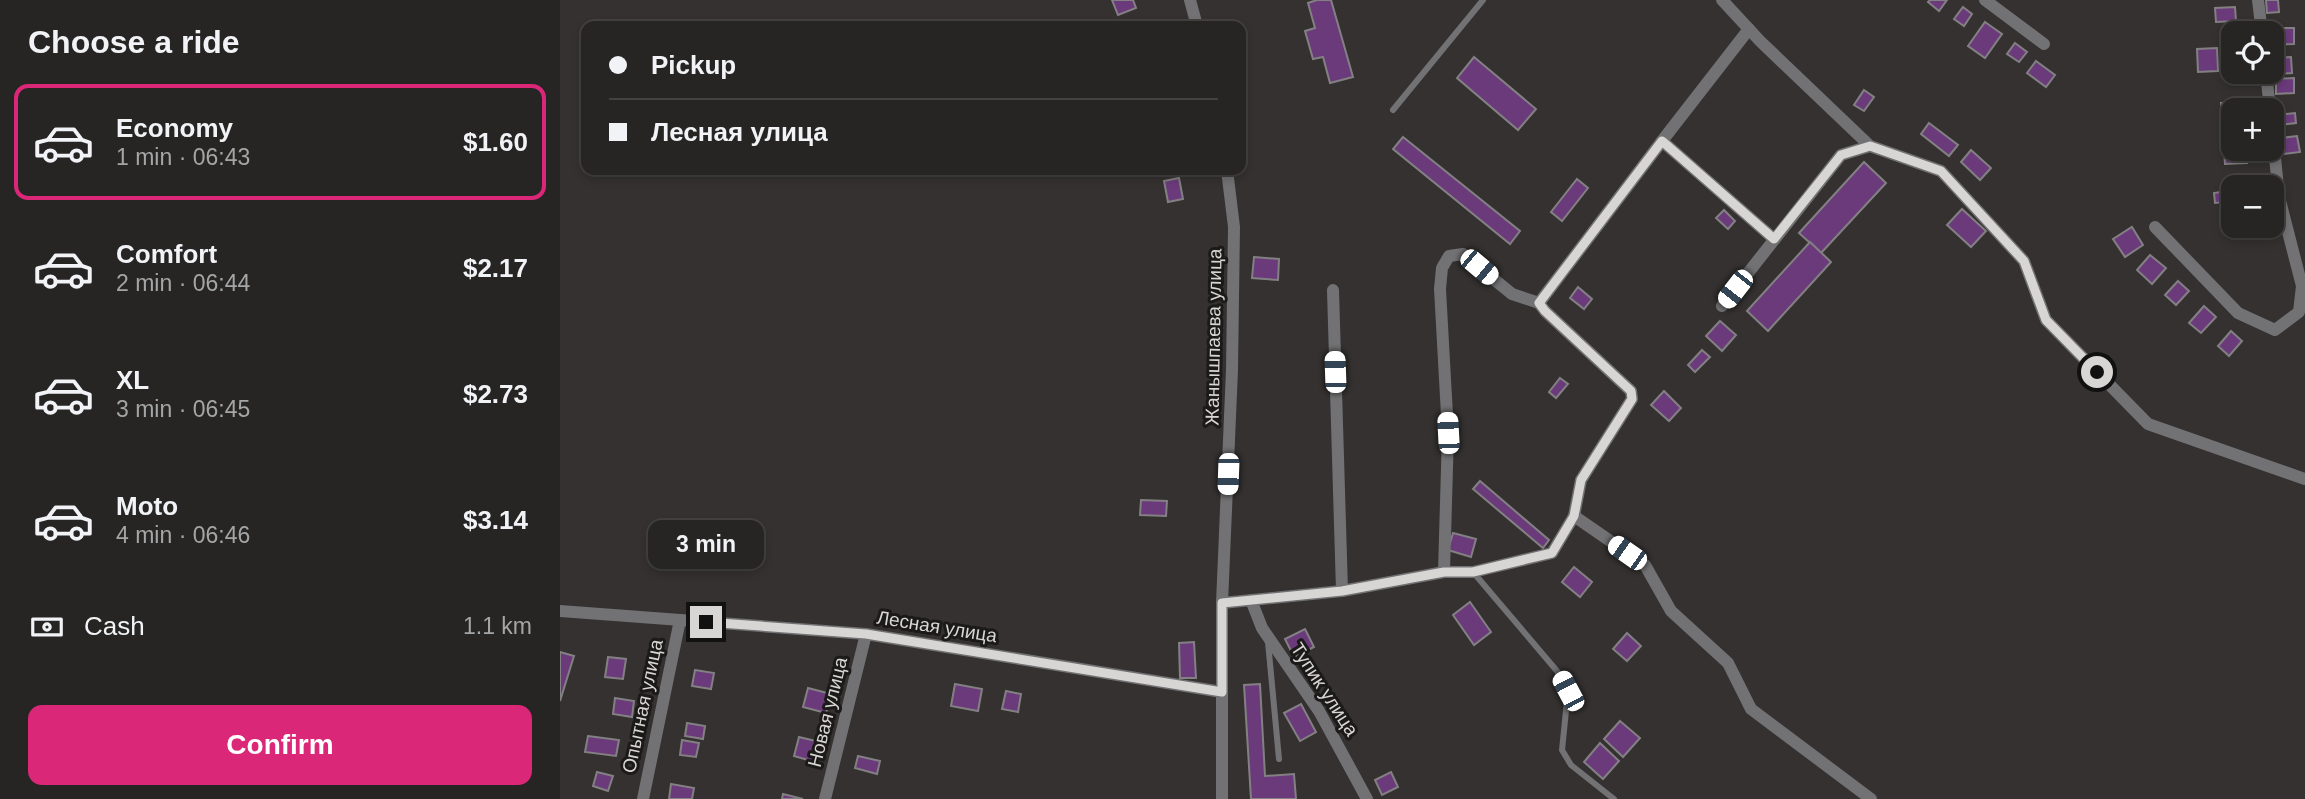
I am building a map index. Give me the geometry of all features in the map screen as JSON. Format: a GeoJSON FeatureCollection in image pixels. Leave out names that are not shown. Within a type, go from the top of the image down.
{"type":"FeatureCollection","features":[{"type":"Feature","properties":{"kind":"street"},"geometry":{"type":"LineString","coordinates":[[1190,0],[1196,21]]}},
{"type":"Feature","properties":{"kind":"street"},"geometry":{"type":"LineString","coordinates":[[1722,0],[1870,146],[1941,171],[2024,261],[2046,320],[2148,424],[2305,479]]}},
{"type":"Feature","properties":{"kind":"street"},"geometry":{"type":"LineString","coordinates":[[1985,0],[2044,44]]}},
{"type":"Feature","properties":{"kind":"street"},"geometry":{"type":"LineString","coordinates":[[2259,0],[2261,21]]}},
{"type":"Feature","properties":{"kind":"street"},"geometry":{"type":"LineString","coordinates":[[1539,303],[1749,29]]}},
{"type":"Feature","properties":{"kind":"street"},"geometry":{"type":"LineString","coordinates":[[1662,141],[1774,239]]}},
{"type":"Feature","properties":{"kind":"street"},"geometry":{"type":"LineString","coordinates":[[1722,306],[1841,155],[1870,146]]}},
{"type":"Feature","properties":{"kind":"street"},"geometry":{"type":"LineString","coordinates":[[2155,227],[2238,313],[2275,330],[2299,312],[2302,286],[2279,197],[2275,161]]}},
{"type":"Feature","properties":{"kind":"street","name":"Жанышпаева улица"},"geometry":{"type":"LineString","coordinates":[[1222,799],[1222,603],[1232,370],[1234,227],[1228,175]]}},
{"type":"Feature","properties":{"kind":"street"},"geometry":{"type":"LineString","coordinates":[[1222,603],[1342,591],[1444,572],[1473,572],[1552,553],[1574,516],[1581,480],[1632,399],[1631,391],[1539,303],[1512,294],[1463,254],[1449,256],[1442,268],[1440,289],[1448,433],[1444,572]]}},
{"type":"Feature","properties":{"kind":"street"},"geometry":{"type":"LineString","coordinates":[[1332,290],[1342,591]]}},
{"type":"Feature","properties":{"kind":"street"},"geometry":{"type":"LineString","coordinates":[[1574,516],[1645,565],[1671,611],[1728,663],[1751,709],[1871,799]]}},
{"type":"Feature","properties":{"kind":"street","name":"Тупик улица"},"geometry":{"type":"LineString","coordinates":[[1251,600],[1262,628],[1320,711],[1367,799]]}},
{"type":"Feature","properties":{"kind":"street","name":"Лесная улица"},"geometry":{"type":"LineString","coordinates":[[560,611],[866,634],[1222,692]]}},
{"type":"Feature","properties":{"kind":"street","name":"Опытная улица"},"geometry":{"type":"LineString","coordinates":[[643,799],[680,620]]}},
{"type":"Feature","properties":{"kind":"street","name":"Новая улица"},"geometry":{"type":"LineString","coordinates":[[825,799],[866,634]]}},
{"type":"Feature","properties":{"kind":"lane"},"geometry":{"type":"LineString","coordinates":[[1392,110],[1483,0]]}},
{"type":"Feature","properties":{"kind":"lane"},"geometry":{"type":"LineString","coordinates":[[1473,572],[1557,671],[1568,691],[1562,750],[1571,765],[1614,799]]}},
{"type":"Feature","properties":{"kind":"lane"},"geometry":{"type":"LineString","coordinates":[[1268,637],[1279,758]]}},
{"type":"Feature","properties":{"kind":"building"},"geometry":{"type":"Polygon","coordinates":[[[1112,0],[1133,0],[1136,8],[1118,15],[1112,0]]]}},
{"type":"Feature","properties":{"kind":"building"},"geometry":{"type":"Polygon","coordinates":[[[1331,0],[1353,77],[1330,83],[1323,57],[1313,59],[1305,31],[1315,28],[1308,3],[1331,0]]]}},
{"type":"Feature","properties":{"kind":"building"},"geometry":{"type":"Polygon","coordinates":[[[1947,0],[1939,11],[1928,2],[1947,0]]]}},
{"type":"Feature","properties":{"kind":"building"},"geometry":{"type":"Polygon","coordinates":[[[2266,0],[2278,0],[2279,12],[2267,13],[2266,0]]]}},
{"type":"Feature","properties":{"kind":"building"},"geometry":{"type":"Polygon","coordinates":[[[1963,7],[1972,14],[1964,26],[1954,19],[1963,7]]]}},
{"type":"Feature","properties":{"kind":"building"},"geometry":{"type":"Polygon","coordinates":[[[2235,7],[2236,21],[2216,22],[2215,8],[2235,7]]]}},
{"type":"Feature","properties":{"kind":"building"},"geometry":{"type":"Polygon","coordinates":[[[1985,22],[2002,34],[1985,58],[1968,46],[1985,22]]]}},
{"type":"Feature","properties":{"kind":"building"},"geometry":{"type":"Polygon","coordinates":[[[2284,28],[2294,28],[2294,44],[2284,44],[2284,28]]]}},
{"type":"Feature","properties":{"kind":"building"},"geometry":{"type":"Polygon","coordinates":[[[2015,43],[2027,52],[2019,62],[2007,54],[2015,43]]]}},
{"type":"Feature","properties":{"kind":"building"},"geometry":{"type":"Polygon","coordinates":[[[2217,48],[2218,71],[2198,72],[2197,49],[2217,48]]]}},
{"type":"Feature","properties":{"kind":"building"},"geometry":{"type":"Polygon","coordinates":[[[1474,57],[1536,109],[1518,130],[1457,78],[1474,57]]]}},
{"type":"Feature","properties":{"kind":"building"},"geometry":{"type":"Polygon","coordinates":[[[2284,57],[2291,57],[2292,73],[2284,74],[2284,57]]]}},
{"type":"Feature","properties":{"kind":"building"},"geometry":{"type":"Polygon","coordinates":[[[2036,61],[2055,75],[2046,87],[2027,73],[2036,61]]]}},
{"type":"Feature","properties":{"kind":"building"},"geometry":{"type":"Polygon","coordinates":[[[2294,78],[2294,93],[2276,94],[2276,84],[2284,84],[2284,79],[2294,78]]]}},
{"type":"Feature","properties":{"kind":"building"},"geometry":{"type":"Polygon","coordinates":[[[1864,90],[1874,97],[1864,111],[1854,105],[1864,90]]]}},
{"type":"Feature","properties":{"kind":"building"},"geometry":{"type":"Polygon","coordinates":[[[2295,113],[2296,123],[2284,124],[2284,114],[2295,113]]]}},
{"type":"Feature","properties":{"kind":"building"},"geometry":{"type":"Polygon","coordinates":[[[1929,123],[1958,145],[1949,156],[1921,134],[1929,123]]]}},
{"type":"Feature","properties":{"kind":"building"},"geometry":{"type":"Polygon","coordinates":[[[2297,136],[2300,152],[2284,154],[2284,138],[2297,136]]]}},
{"type":"Feature","properties":{"kind":"building"},"geometry":{"type":"Polygon","coordinates":[[[1403,137],[1520,231],[1510,244],[1393,149],[1403,137]]]}},
{"type":"Feature","properties":{"kind":"building"},"geometry":{"type":"Polygon","coordinates":[[[1971,150],[1991,168],[1980,180],[1961,162],[1971,150]]]}},
{"type":"Feature","properties":{"kind":"building"},"geometry":{"type":"Polygon","coordinates":[[[2225,161],[2247,161],[2247,163],[2225,164],[2225,161]]]}},
{"type":"Feature","properties":{"kind":"building"},"geometry":{"type":"Polygon","coordinates":[[[1864,162],[1886,183],[1821,253],[1799,233],[1864,162]]]}},
{"type":"Feature","properties":{"kind":"building"},"geometry":{"type":"Polygon","coordinates":[[[1179,178],[1183,199],[1168,202],[1164,181],[1179,178]]]}},
{"type":"Feature","properties":{"kind":"building"},"geometry":{"type":"Polygon","coordinates":[[[1577,179],[1588,188],[1562,221],[1551,212],[1577,179]]]}},
{"type":"Feature","properties":{"kind":"building"},"geometry":{"type":"Polygon","coordinates":[[[2221,192],[2221,202],[2215,203],[2214,193],[2221,192]]]}},
{"type":"Feature","properties":{"kind":"building"},"geometry":{"type":"Polygon","coordinates":[[[1962,209],[1986,231],[1971,247],[1947,225],[1962,209]]]}},
{"type":"Feature","properties":{"kind":"building"},"geometry":{"type":"Polygon","coordinates":[[[1724,210],[1735,221],[1728,229],[1716,218],[1724,210]]]}},
{"type":"Feature","properties":{"kind":"building"},"geometry":{"type":"Polygon","coordinates":[[[2132,227],[2143,245],[2125,257],[2113,239],[2132,227]]]}},
{"type":"Feature","properties":{"kind":"building"},"geometry":{"type":"Polygon","coordinates":[[[1810,242],[1831,262],[1768,331],[1747,311],[1810,242]]]}},
{"type":"Feature","properties":{"kind":"building"},"geometry":{"type":"Polygon","coordinates":[[[2150,255],[2166,268],[2152,284],[2137,270],[2150,255]]]}},
{"type":"Feature","properties":{"kind":"building"},"geometry":{"type":"Polygon","coordinates":[[[1254,257],[1279,259],[1278,280],[1252,278],[1254,257]]]}},
{"type":"Feature","properties":{"kind":"building"},"geometry":{"type":"Polygon","coordinates":[[[2178,281],[2189,291],[2176,305],[2165,295],[2178,281]]]}},
{"type":"Feature","properties":{"kind":"building"},"geometry":{"type":"Polygon","coordinates":[[[1578,287],[1592,299],[1584,309],[1570,298],[1578,287]]]}},
{"type":"Feature","properties":{"kind":"building"},"geometry":{"type":"Polygon","coordinates":[[[2204,306],[2216,317],[2201,333],[2189,323],[2204,306]]]}},
{"type":"Feature","properties":{"kind":"building"},"geometry":{"type":"Polygon","coordinates":[[[1720,321],[1736,335],[1722,351],[1706,336],[1720,321]]]}},
{"type":"Feature","properties":{"kind":"building"},"geometry":{"type":"Polygon","coordinates":[[[2231,331],[2242,341],[2229,356],[2218,346],[2231,331]]]}},
{"type":"Feature","properties":{"kind":"building"},"geometry":{"type":"Polygon","coordinates":[[[1702,350],[1710,357],[1695,372],[1688,365],[1702,350]]]}},
{"type":"Feature","properties":{"kind":"building"},"geometry":{"type":"Polygon","coordinates":[[[1560,378],[1568,384],[1556,398],[1549,392],[1560,378]]]}},
{"type":"Feature","properties":{"kind":"building"},"geometry":{"type":"Polygon","coordinates":[[[1664,391],[1681,408],[1669,421],[1651,405],[1664,391]]]}},
{"type":"Feature","properties":{"kind":"building"},"geometry":{"type":"Polygon","coordinates":[[[1480,481],[1549,540],[1543,548],[1473,489],[1480,481]]]}},
{"type":"Feature","properties":{"kind":"building"},"geometry":{"type":"Polygon","coordinates":[[[1141,500],[1167,501],[1166,516],[1140,515],[1141,500]]]}},
{"type":"Feature","properties":{"kind":"building"},"geometry":{"type":"Polygon","coordinates":[[[1453,533],[1476,539],[1471,557],[1448,550],[1453,533]]]}},
{"type":"Feature","properties":{"kind":"building"},"geometry":{"type":"Polygon","coordinates":[[[1574,567],[1592,582],[1580,597],[1562,582],[1574,567]]]}},
{"type":"Feature","properties":{"kind":"building"},"geometry":{"type":"Polygon","coordinates":[[[1470,602],[1491,632],[1474,645],[1453,615],[1470,602]]]}},
{"type":"Feature","properties":{"kind":"building"},"geometry":{"type":"Polygon","coordinates":[[[1305,629],[1314,647],[1294,657],[1285,639],[1305,629]]]}},
{"type":"Feature","properties":{"kind":"building"},"geometry":{"type":"Polygon","coordinates":[[[1627,633],[1641,646],[1627,661],[1613,649],[1627,633]]]}},
{"type":"Feature","properties":{"kind":"building"},"geometry":{"type":"Polygon","coordinates":[[[1194,642],[1196,678],[1180,678],[1179,643],[1194,642]]]}},
{"type":"Feature","properties":{"kind":"building"},"geometry":{"type":"Polygon","coordinates":[[[560,652],[574,656],[560,701],[560,652]]]}},
{"type":"Feature","properties":{"kind":"building"},"geometry":{"type":"Polygon","coordinates":[[[608,657],[626,659],[623,679],[605,677],[608,657]]]}},
{"type":"Feature","properties":{"kind":"building"},"geometry":{"type":"Polygon","coordinates":[[[695,670],[714,673],[711,689],[692,686],[695,670]]]}},
{"type":"Feature","properties":{"kind":"building"},"geometry":{"type":"Polygon","coordinates":[[[955,684],[982,689],[978,711],[951,706],[955,684]]]}},
{"type":"Feature","properties":{"kind":"building"},"geometry":{"type":"Polygon","coordinates":[[[1260,684],[1265,776],[1294,774],[1296,799],[1251,799],[1244,685],[1260,684]]]}},
{"type":"Feature","properties":{"kind":"building"},"geometry":{"type":"Polygon","coordinates":[[[808,688],[831,694],[826,713],[803,707],[808,688]]]}},
{"type":"Feature","properties":{"kind":"building"},"geometry":{"type":"Polygon","coordinates":[[[1006,691],[1021,694],[1018,712],[1002,709],[1006,691]]]}},
{"type":"Feature","properties":{"kind":"building"},"geometry":{"type":"Polygon","coordinates":[[[615,698],[634,701],[632,717],[613,714],[615,698]]]}},
{"type":"Feature","properties":{"kind":"building"},"geometry":{"type":"Polygon","coordinates":[[[1301,704],[1316,732],[1300,741],[1284,713],[1301,704]]]}},
{"type":"Feature","properties":{"kind":"building"},"geometry":{"type":"Polygon","coordinates":[[[1620,721],[1640,738],[1623,757],[1604,739],[1620,721]]]}},
{"type":"Feature","properties":{"kind":"building"},"geometry":{"type":"Polygon","coordinates":[[[687,723],[705,726],[703,739],[685,736],[687,723]]]}},
{"type":"Feature","properties":{"kind":"building"},"geometry":{"type":"Polygon","coordinates":[[[588,736],[619,740],[616,756],[585,752],[588,736]]]}},
{"type":"Feature","properties":{"kind":"building"},"geometry":{"type":"Polygon","coordinates":[[[799,737],[820,742],[815,762],[794,756],[799,737]]]}},
{"type":"Feature","properties":{"kind":"building"},"geometry":{"type":"Polygon","coordinates":[[[682,740],[699,743],[696,757],[680,755],[682,740]]]}},
{"type":"Feature","properties":{"kind":"building"},"geometry":{"type":"Polygon","coordinates":[[[1600,743],[1619,761],[1603,779],[1584,762],[1600,743]]]}},
{"type":"Feature","properties":{"kind":"building"},"geometry":{"type":"Polygon","coordinates":[[[858,756],[880,761],[877,774],[855,768],[858,756]]]}},
{"type":"Feature","properties":{"kind":"building"},"geometry":{"type":"Polygon","coordinates":[[[597,772],[613,776],[608,791],[593,786],[597,772]]]}},
{"type":"Feature","properties":{"kind":"building"},"geometry":{"type":"Polygon","coordinates":[[[1391,772],[1398,787],[1382,795],[1375,780],[1391,772]]]}},
{"type":"Feature","properties":{"kind":"building"},"geometry":{"type":"Polygon","coordinates":[[[671,784],[694,788],[692,799],[669,799],[671,784]]]}},
{"type":"Feature","properties":{"kind":"building"},"geometry":{"type":"Polygon","coordinates":[[[783,794],[803,799],[782,799],[783,794]]]}},
{"type":"Feature","properties":{"kind":"route"},"geometry":{"type":"LineString","coordinates":[[706,622],[866,634],[1222,692],[1222,603],[1342,591],[1444,572],[1473,572],[1552,553],[1574,516],[1581,480],[1632,399],[1631,391],[1539,303],[1662,141],[1774,239],[1841,155],[1870,146],[1941,171],[2024,261],[2046,320],[2097,372]]}}]}
